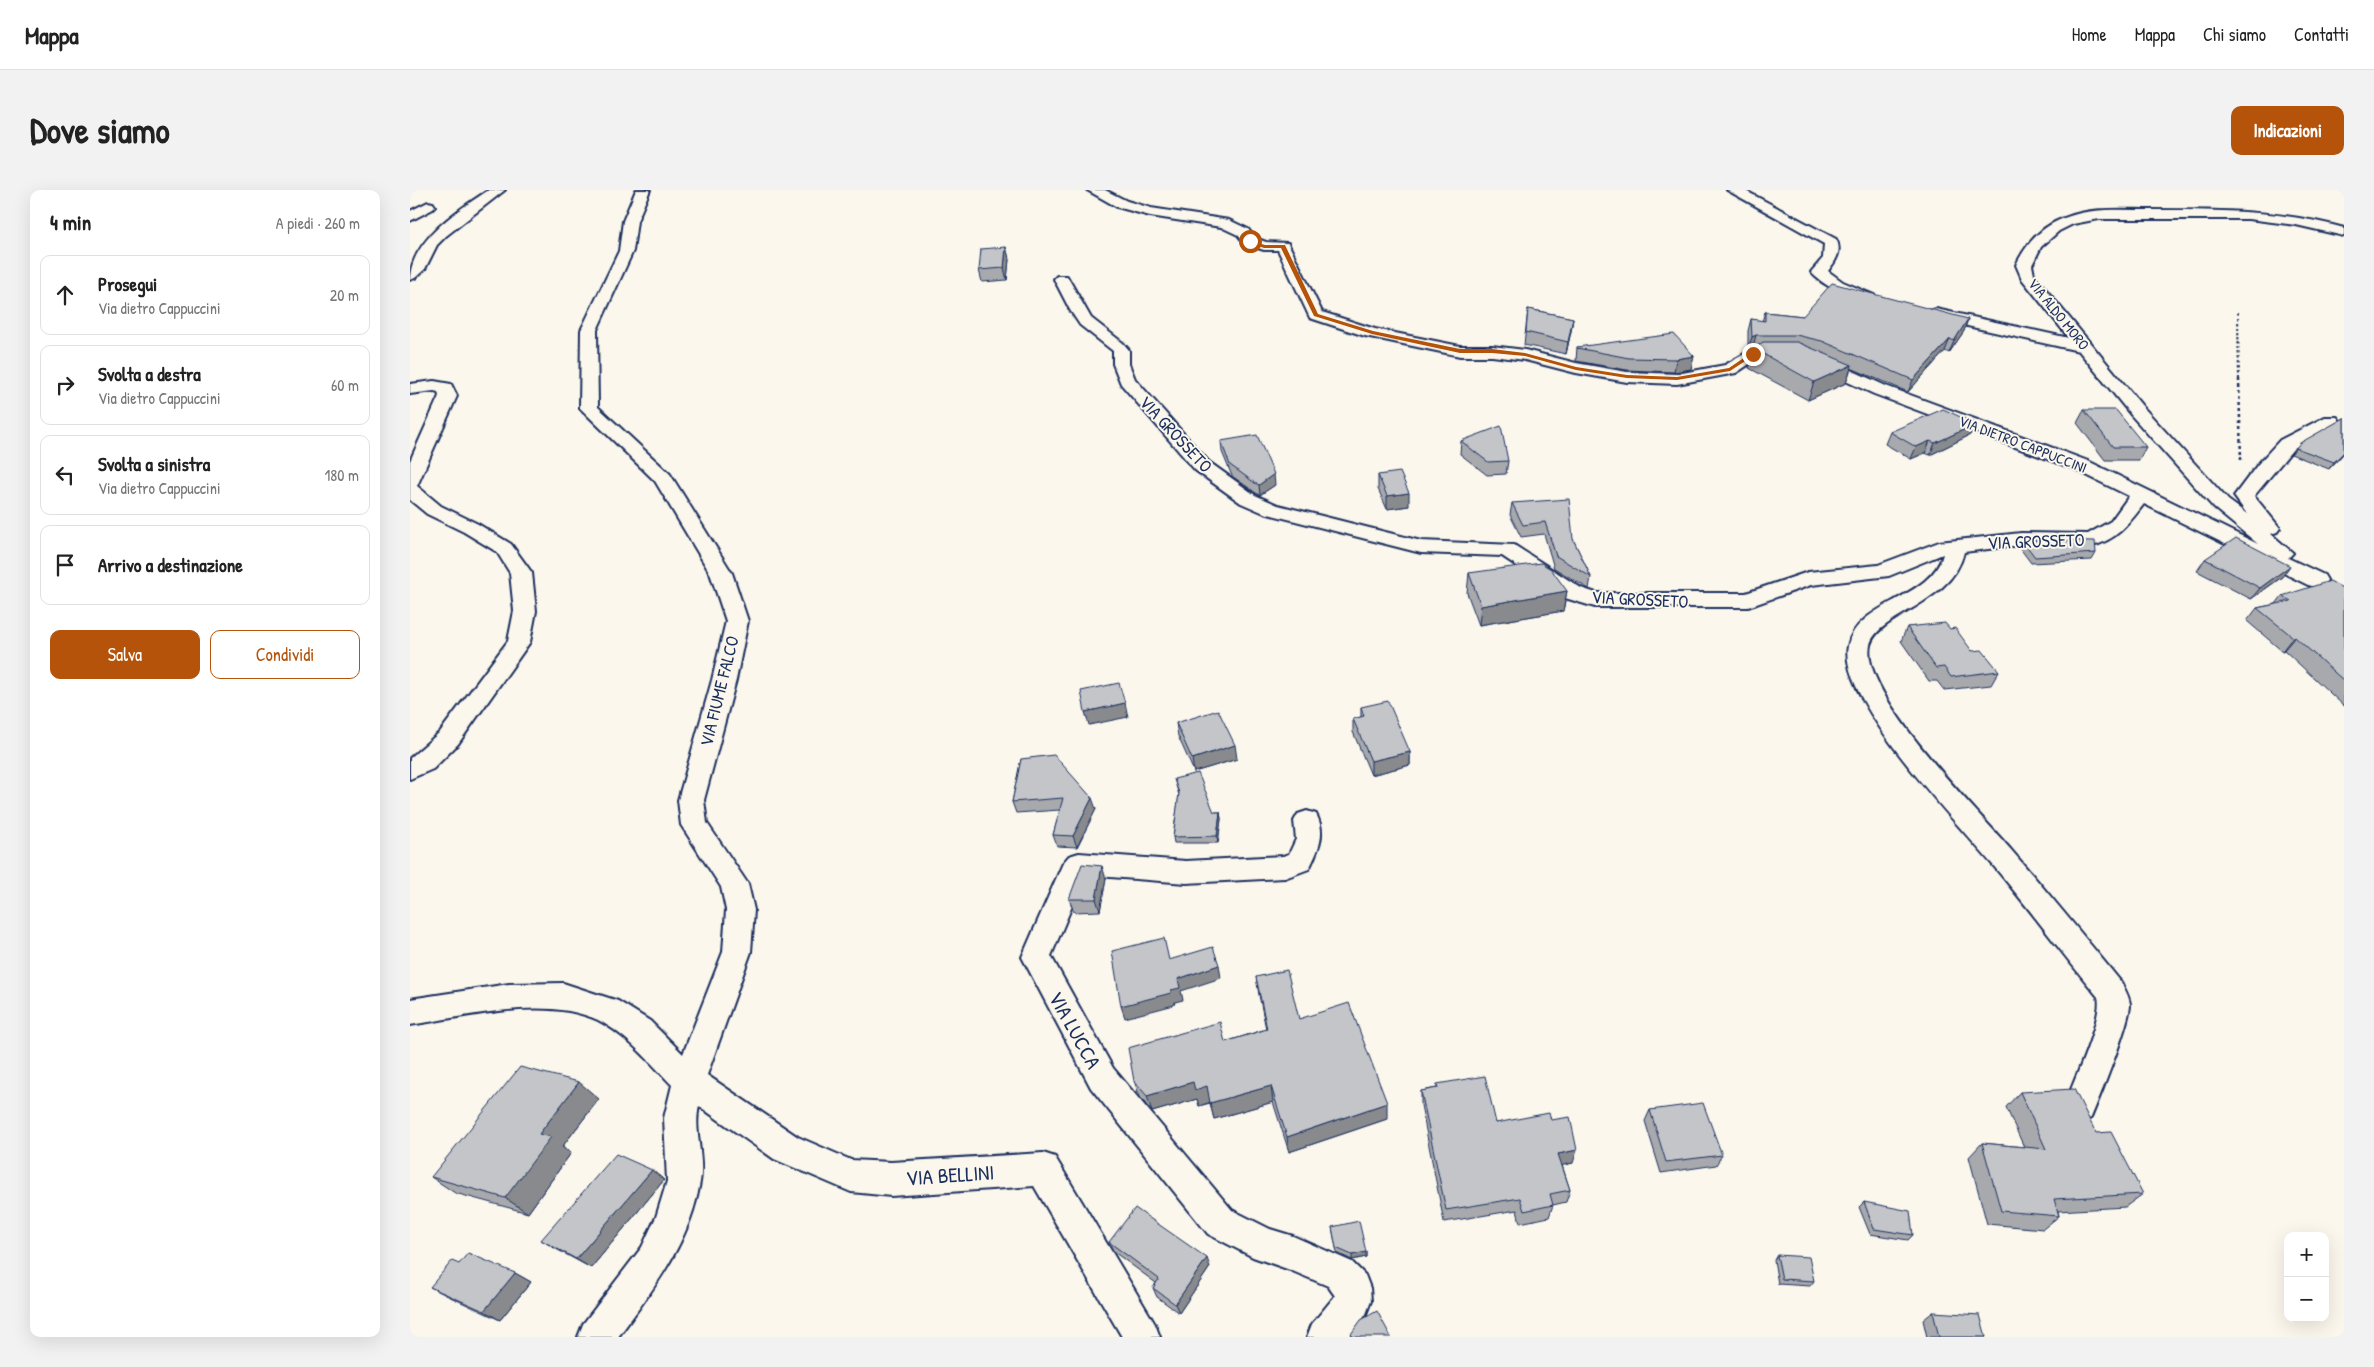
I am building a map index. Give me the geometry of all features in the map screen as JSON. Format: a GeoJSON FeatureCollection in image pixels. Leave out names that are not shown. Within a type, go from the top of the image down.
{"type":"FeatureCollection","features":[{"type":"Feature","properties":{"kind":"street"},"geometry":{"type":"LineString","coordinates":[[410,275],[420,268],[432,242],[450,224],[498,190]]}},
{"type":"Feature","properties":{"kind":"street","name":"VIA FIUME FALCO"},"geometry":{"type":"LineString","coordinates":[[596,1337],[654,1259],[672,1222],[684,1181],[680,1118],[689,1081],[737,952],[740,910],[734,884],[694,826],[692,800],[724,680],[737,621],[721,573],[663,478],[589,408],[589,330],[626,251],[630,221],[643,190]]}},
{"type":"Feature","properties":{"kind":"street","name":"VIA DIETRO CAPPUCCINI"},"geometry":{"type":"LineString","coordinates":[[1094,190],[1122,204],[1150,212],[1224,223],[1243,232],[1250,241],[1264,246],[1283,246],[1316,315],[1372,332],[1460,351],[1492,351],[1525,355],[1576,368],[1627,377],[1677,379],[1730,369],[1753,354],[1792,354],[1812,359],[1880,390],[2072,461],[2323,585]]}},
{"type":"Feature","properties":{"kind":"street"},"geometry":{"type":"LineString","coordinates":[[1734,190],[1831,242],[1830,259],[1819,272],[1838,285],[1884,302]]}},
{"type":"Feature","properties":{"kind":"street"},"geometry":{"type":"LineString","coordinates":[[410,217],[428,206]]}},
{"type":"Feature","properties":{"kind":"street","name":"VIA ALDO MORO"},"geometry":{"type":"LineString","coordinates":[[2323,585],[2221,504],[2137,411],[2027,276],[2024,265],[2028,254],[2036,244],[2057,226],[2070,220],[2111,214],[2246,214],[2303,221],[2344,232]]}},
{"type":"Feature","properties":{"kind":"street","name":"VIA GROSSETO"},"geometry":{"type":"LineString","coordinates":[[1062,279],[1082,316],[1091,327],[1111,339],[1120,350],[1120,364],[1127,380],[1202,466],[1230,488],[1248,499],[1271,509],[1420,547],[1507,550],[1573,593],[1595,600],[1748,600],[1808,580],[1882,571],[1939,548],[2022,539],[2092,540],[2118,525],[2141,494]]}},
{"type":"Feature","properties":{"kind":"street"},"geometry":{"type":"LineString","coordinates":[[1922,311],[2085,346]]}},
{"type":"Feature","properties":{"kind":"street"},"geometry":{"type":"LineString","coordinates":[[410,389],[434,386],[445,388],[448,396],[410,482]]}},
{"type":"Feature","properties":{"kind":"street"},"geometry":{"type":"LineString","coordinates":[[2323,585],[2249,505],[2244,496],[2286,444],[2331,421]]}},
{"type":"Feature","properties":{"kind":"street"},"geometry":{"type":"LineString","coordinates":[[410,490],[434,510],[471,528],[504,548],[521,573],[525,611],[519,642],[449,738],[424,762],[410,770]]}},
{"type":"Feature","properties":{"kind":"street"},"geometry":{"type":"LineString","coordinates":[[1955,546],[1955,559],[1940,578],[1922,594],[1873,624],[1865,633],[1860,645],[1859,659],[1877,700],[1901,740],[2002,858],[2111,992],[2115,1004],[2111,1022],[2080,1106]]}},
{"type":"Feature","properties":{"kind":"street","name":"VIA LUCCA"},"geometry":{"type":"LineString","coordinates":[[1307,821],[1309,838],[1299,861],[1285,867],[1186,872],[1079,864],[1073,871],[1036,957],[1102,1078],[1220,1222],[1265,1245],[1293,1253],[1340,1274],[1352,1288],[1353,1301],[1336,1326],[1325,1337]]}},
{"type":"Feature","properties":{"kind":"street"},"geometry":{"type":"LineString","coordinates":[[410,1012],[509,997],[563,996],[607,1010],[639,1032],[689,1081]]}},
{"type":"Feature","properties":{"kind":"street","name":"VIA BELLINI"},"geometry":{"type":"LineString","coordinates":[[689,1081],[786,1148],[851,1176],[891,1179],[1043,1169],[1142,1337]]}},
{"type":"Feature","properties":{"kind":"path"},"geometry":{"type":"LineString","coordinates":[[2238,312],[2242,466],[2256,481]]}},
{"type":"Feature","properties":{"kind":"building"},"geometry":{"type":"Polygon","coordinates":[[[1006,247],[1004,268],[979,270],[981,249],[1006,247]]]}},
{"type":"Feature","properties":{"kind":"building"},"geometry":{"type":"Polygon","coordinates":[[[1832,283],[1968,319],[1954,341],[1950,339],[1913,380],[1822,341],[1796,335],[1756,335],[1752,337],[1751,319],[1765,321],[1765,312],[1803,316],[1832,283]]]}},
{"type":"Feature","properties":{"kind":"building"},"geometry":{"type":"Polygon","coordinates":[[[1528,309],[1573,318],[1568,342],[1526,332],[1528,309]]]}},
{"type":"Feature","properties":{"kind":"building"},"geometry":{"type":"Polygon","coordinates":[[[1674,334],[1694,356],[1676,359],[1629,358],[1577,348],[1577,347],[1674,334]]]}},
{"type":"Feature","properties":{"kind":"building"},"geometry":{"type":"Polygon","coordinates":[[[1763,342],[1797,342],[1852,365],[1814,382],[1754,349],[1763,342]]]}},
{"type":"Feature","properties":{"kind":"building"},"geometry":{"type":"Polygon","coordinates":[[[1943,409],[1976,424],[1935,443],[1930,441],[1916,447],[1890,432],[1943,409]]]}},
{"type":"Feature","properties":{"kind":"building"},"geometry":{"type":"Polygon","coordinates":[[[2084,410],[2116,410],[2146,447],[2113,447],[2084,410]]]}},
{"type":"Feature","properties":{"kind":"building"},"geometry":{"type":"Polygon","coordinates":[[[2344,418],[2344,452],[2334,462],[2296,448],[2300,443],[2344,418]]]}},
{"type":"Feature","properties":{"kind":"building"},"geometry":{"type":"Polygon","coordinates":[[[1501,426],[1508,461],[1488,462],[1461,441],[1501,426]]]}},
{"type":"Feature","properties":{"kind":"building"},"geometry":{"type":"Polygon","coordinates":[[[1257,435],[1274,474],[1259,485],[1230,465],[1221,441],[1257,435]]]}},
{"type":"Feature","properties":{"kind":"building"},"geometry":{"type":"Polygon","coordinates":[[[1400,472],[1409,493],[1387,496],[1378,475],[1400,472]]]}},
{"type":"Feature","properties":{"kind":"building"},"geometry":{"type":"Polygon","coordinates":[[[1569,499],[1573,539],[1591,577],[1556,556],[1545,522],[1523,525],[1512,503],[1569,499]]]}},
{"type":"Feature","properties":{"kind":"building"},"geometry":{"type":"Polygon","coordinates":[[[2236,538],[2290,566],[2260,588],[2205,559],[2236,538]]]}},
{"type":"Feature","properties":{"kind":"building"},"geometry":{"type":"Polygon","coordinates":[[[2022,540],[2095,541],[2096,553],[2035,557],[2022,540]]]}},
{"type":"Feature","properties":{"kind":"building"},"geometry":{"type":"Polygon","coordinates":[[[1541,563],[1551,569],[1567,591],[1481,606],[1469,573],[1541,563]]]}},
{"type":"Feature","properties":{"kind":"building"},"geometry":{"type":"Polygon","coordinates":[[[2330,581],[2344,589],[2344,681],[2295,637],[2257,608],[2291,601],[2282,596],[2330,581]]]}},
{"type":"Feature","properties":{"kind":"building"},"geometry":{"type":"Polygon","coordinates":[[[1945,623],[1950,629],[1955,628],[1972,651],[1982,650],[1999,671],[1951,677],[1944,667],[1936,668],[1907,627],[1945,623]]]}},
{"type":"Feature","properties":{"kind":"building"},"geometry":{"type":"Polygon","coordinates":[[[1119,683],[1125,703],[1085,712],[1081,691],[1119,683]]]}},
{"type":"Feature","properties":{"kind":"building"},"geometry":{"type":"Polygon","coordinates":[[[1388,701],[1410,752],[1371,761],[1353,719],[1364,716],[1361,707],[1388,701]]]}},
{"type":"Feature","properties":{"kind":"building"},"geometry":{"type":"Polygon","coordinates":[[[1218,710],[1235,745],[1192,759],[1176,723],[1218,710]]]}},
{"type":"Feature","properties":{"kind":"building"},"geometry":{"type":"Polygon","coordinates":[[[1054,755],[1092,798],[1073,836],[1053,835],[1063,798],[1012,802],[1021,759],[1054,755]]]}},
{"type":"Feature","properties":{"kind":"building"},"geometry":{"type":"Polygon","coordinates":[[[1198,773],[1214,812],[1220,812],[1217,836],[1173,837],[1179,793],[1174,779],[1198,773]]]}},
{"type":"Feature","properties":{"kind":"building"},"geometry":{"type":"Polygon","coordinates":[[[1082,864],[1102,866],[1096,899],[1069,899],[1082,864]]]}},
{"type":"Feature","properties":{"kind":"building"},"geometry":{"type":"Polygon","coordinates":[[[1164,938],[1169,960],[1213,947],[1219,965],[1178,979],[1180,988],[1171,990],[1171,993],[1121,1006],[1112,951],[1164,938]]]}},
{"type":"Feature","properties":{"kind":"building"},"geometry":{"type":"Polygon","coordinates":[[[1287,970],[1299,1019],[1349,1003],[1387,1103],[1287,1137],[1271,1086],[1210,1103],[1207,1086],[1195,1090],[1193,1082],[1147,1096],[1134,1081],[1128,1048],[1220,1022],[1225,1042],[1267,1029],[1256,977],[1287,970]]]}},
{"type":"Feature","properties":{"kind":"building"},"geometry":{"type":"Polygon","coordinates":[[[520,1067],[579,1082],[539,1134],[551,1137],[505,1198],[431,1177],[520,1067]]]}},
{"type":"Feature","properties":{"kind":"building"},"geometry":{"type":"Polygon","coordinates":[[[1485,1076],[1496,1123],[1549,1113],[1551,1120],[1570,1117],[1577,1150],[1558,1154],[1570,1190],[1550,1194],[1553,1205],[1524,1211],[1520,1198],[1446,1210],[1421,1091],[1438,1088],[1437,1084],[1485,1076]]]}},
{"type":"Feature","properties":{"kind":"building"},"geometry":{"type":"Polygon","coordinates":[[[2074,1089],[2096,1133],[2111,1132],[2143,1194],[2054,1199],[2059,1216],[2001,1211],[1982,1143],[2046,1149],[2020,1092],[2074,1089]]]}},
{"type":"Feature","properties":{"kind":"building"},"geometry":{"type":"Polygon","coordinates":[[[1703,1103],[1722,1155],[1666,1162],[1650,1110],[1703,1103]]]}},
{"type":"Feature","properties":{"kind":"building"},"geometry":{"type":"Polygon","coordinates":[[[616,1154],[652,1170],[576,1259],[541,1240],[616,1154]]]}},
{"type":"Feature","properties":{"kind":"building"},"geometry":{"type":"Polygon","coordinates":[[[1864,1202],[1910,1211],[1913,1235],[1874,1229],[1864,1202]]]}},
{"type":"Feature","properties":{"kind":"building"},"geometry":{"type":"Polygon","coordinates":[[[1135,1208],[1207,1258],[1175,1304],[1153,1288],[1159,1279],[1109,1242],[1135,1208]]]}},
{"type":"Feature","properties":{"kind":"building"},"geometry":{"type":"Polygon","coordinates":[[[1359,1221],[1366,1252],[1352,1255],[1336,1248],[1332,1227],[1359,1221]]]}},
{"type":"Feature","properties":{"kind":"building"},"geometry":{"type":"Polygon","coordinates":[[[468,1253],[515,1273],[484,1311],[430,1287],[452,1261],[459,1264],[468,1253]]]}},
{"type":"Feature","properties":{"kind":"building"},"geometry":{"type":"Polygon","coordinates":[[[1777,1255],[1809,1257],[1814,1281],[1782,1279],[1777,1255]]]}},
{"type":"Feature","properties":{"kind":"building"},"geometry":{"type":"Polygon","coordinates":[[[1377,1311],[1391,1337],[1353,1337],[1351,1334],[1361,1320],[1377,1311]]]}},
{"type":"Feature","properties":{"kind":"building"},"geometry":{"type":"Polygon","coordinates":[[[1933,1312],[1980,1315],[1986,1337],[1939,1337],[1933,1312]]]}},
{"type":"Feature","properties":{"kind":"route"},"geometry":{"type":"LineString","coordinates":[[1250,241],[1264,246],[1283,246],[1316,315],[1372,332],[1460,351],[1492,351],[1525,355],[1576,368],[1627,377],[1677,379],[1730,369],[1753,354]]}}]}
